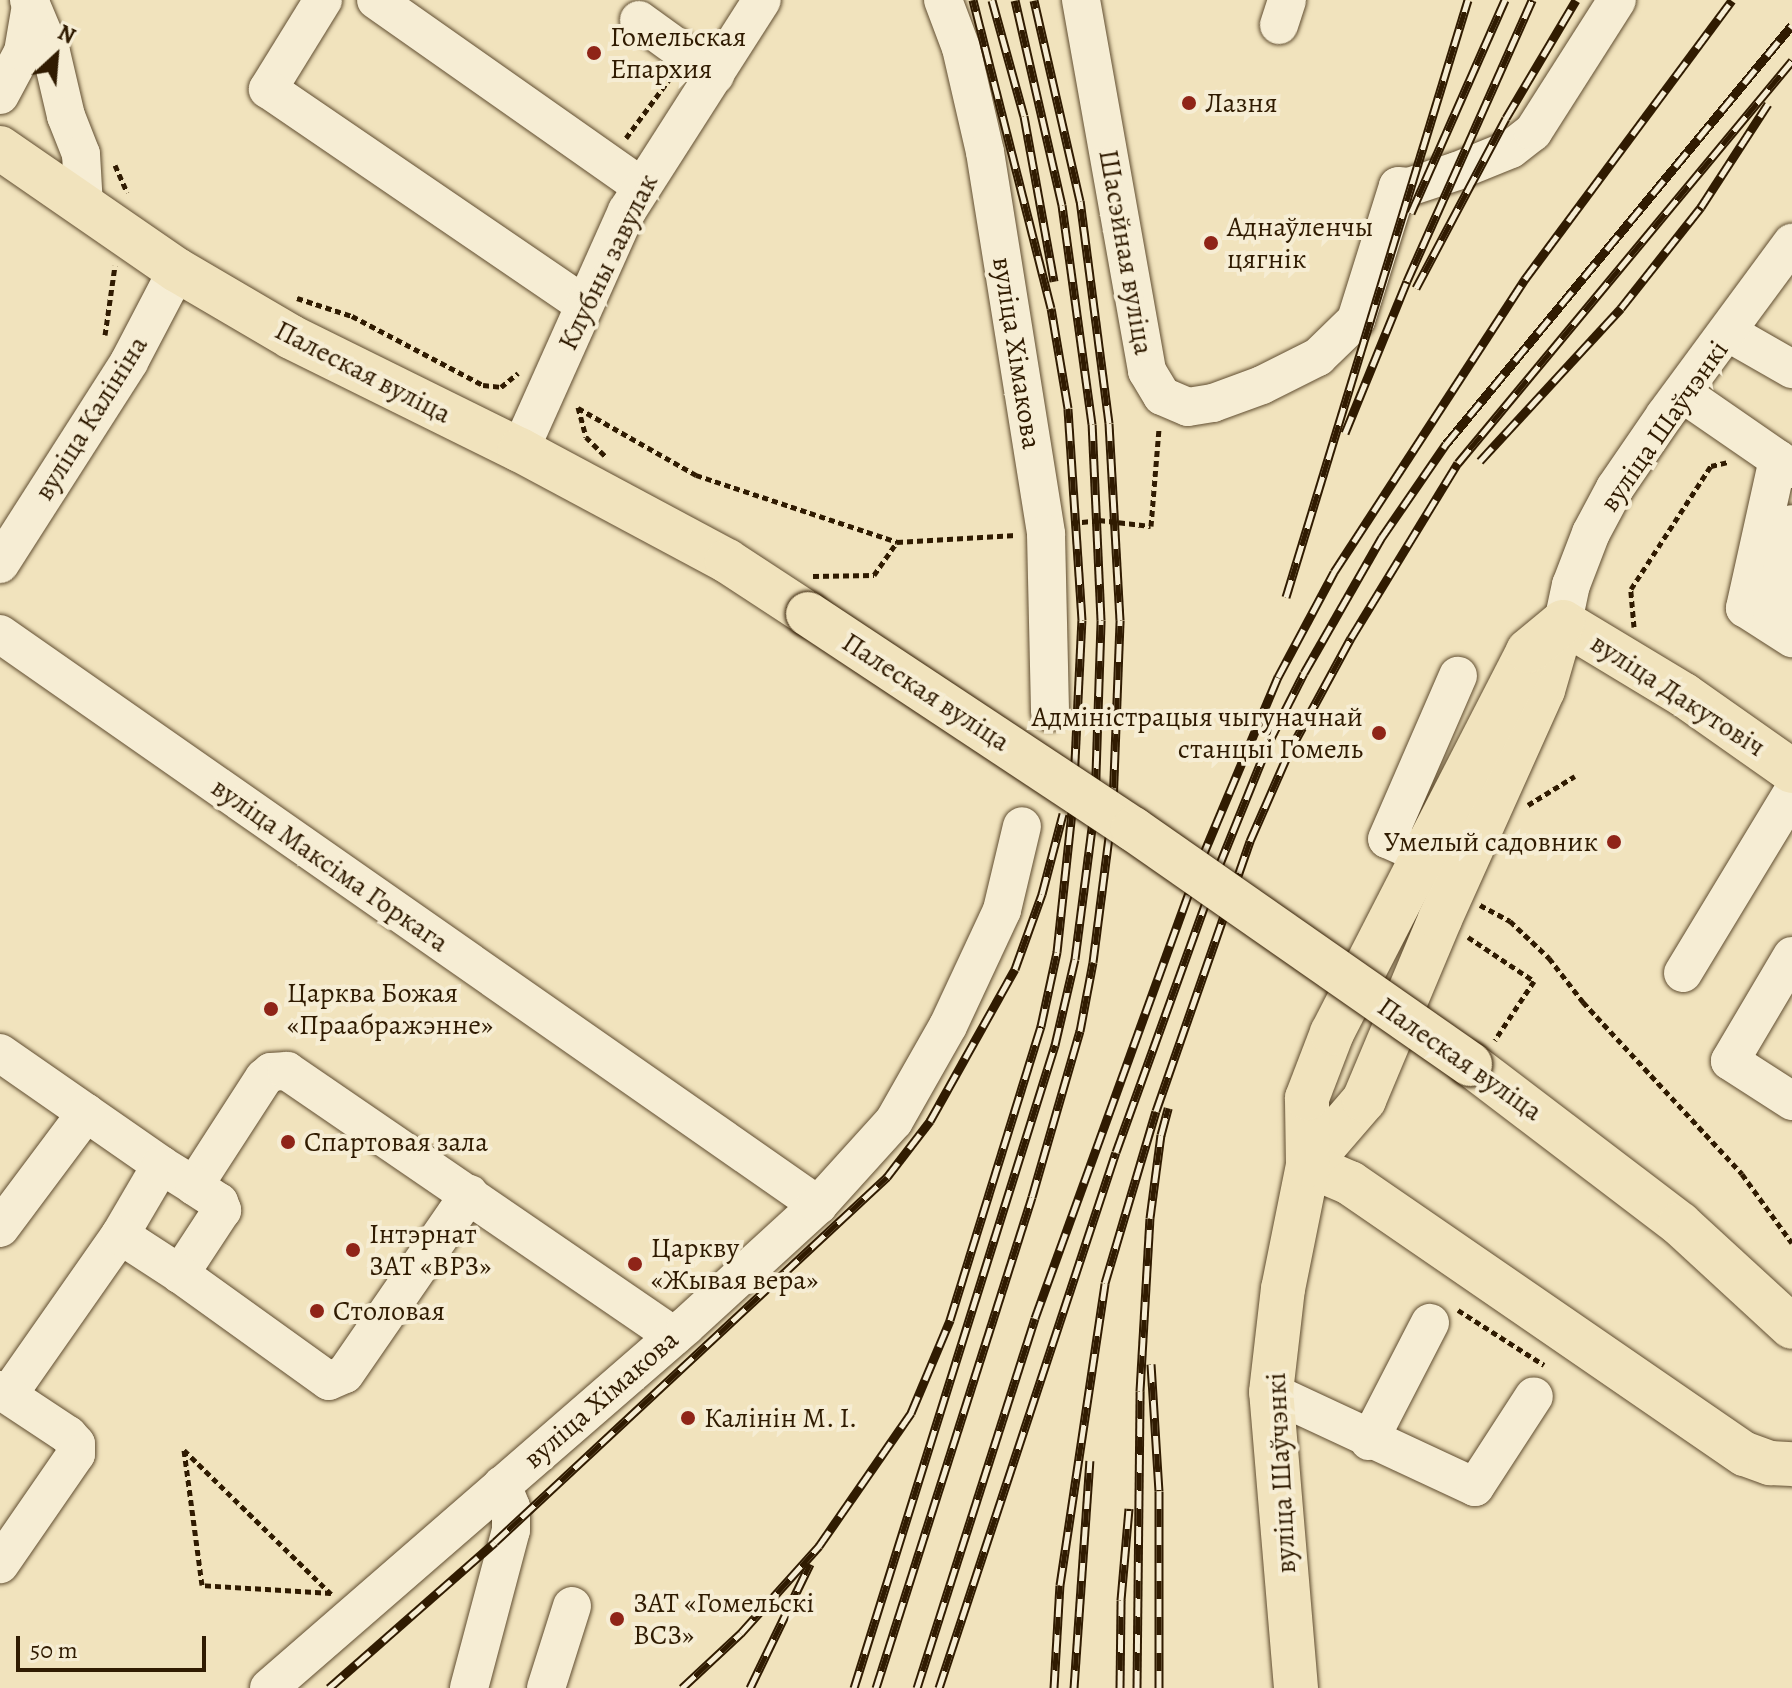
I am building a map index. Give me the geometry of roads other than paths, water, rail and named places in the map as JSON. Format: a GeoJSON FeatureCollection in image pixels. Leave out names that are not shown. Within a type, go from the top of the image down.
{"type":"FeatureCollection","features":[{"type":"Feature","properties":{"kind":"main road","name":"Палеская вуліца"},"geometry":{"type":"LineString","coordinates":[[0,148],[177,270],[291,337],[520,450],[727,561],[808,596],[1133,829],[1481,1054],[1680,1224],[1792,1327]]}},
{"type":"Feature","properties":{"kind":"main road","name":"вуліца Дакутовіч"},"geometry":{"type":"LineString","coordinates":[[1563,622],[1633,646],[1792,771]]}},
{"type":"Feature","properties":{"kind":"main road","name":"вуліца Шаўчэнкі"},"geometry":{"type":"LineString","coordinates":[[1308,1165],[1364,1100],[1468,888],[1543,690],[1563,622]]}},
{"type":"Feature","properties":{"kind":"main road","name":"вуліца Шаўчэнкі"},"geometry":{"type":"LineString","coordinates":[[1296,1688],[1271,1392],[1283,1289],[1308,1165],[1307,1098],[1332,1033],[1528,651],[1563,622]]}},
{"type":"Feature","properties":{"kind":"main road","name":"вуліца Шаўчэнкі"},"geometry":{"type":"LineString","coordinates":[[1543,690],[1579,662],[1633,646]]}},
{"type":"Feature","properties":{"kind":"main road"},"geometry":{"type":"LineString","coordinates":[[1423,855],[1468,888]]}},
{"type":"Feature","properties":{"kind":"main road"},"geometry":{"type":"LineString","coordinates":[[1308,1165],[1350,1183],[1745,1454],[1770,1463],[1792,1464]]}},
{"type":"Feature","properties":{"kind":"street"},"geometry":{"type":"LineString","coordinates":[[323,0],[268,89],[583,304]]}},
{"type":"Feature","properties":{"kind":"street"},"geometry":{"type":"LineString","coordinates":[[376,0],[641,186]]}},
{"type":"Feature","properties":{"kind":"street","name":"Клубны завулак"},"geometry":{"type":"LineString","coordinates":[[520,450],[583,304],[701,65],[762,0]]}},
{"type":"Feature","properties":{"kind":"street","name":"вуліца Хімакова"},"geometry":{"type":"LineString","coordinates":[[943,0],[961,48],[985,152],[1046,534],[1050,712]]}},
{"type":"Feature","properties":{"kind":"street","name":"Шасэйная вуліца"},"geometry":{"type":"LineString","coordinates":[[1081,0],[1147,371],[1162,396],[1188,407],[1213,403],[1262,385],[1318,357],[1356,320],[1398,186],[1409,187],[1457,171],[1511,149],[1533,132],[1617,0]]}},
{"type":"Feature","properties":{"kind":"street"},"geometry":{"type":"LineString","coordinates":[[30,3],[23,52],[2,94],[37,92],[52,101],[66,116]]}},
{"type":"Feature","properties":{"kind":"street"},"geometry":{"type":"LineString","coordinates":[[30,3],[51,52],[66,116],[81,154],[84,206]]}},
{"type":"Feature","properties":{"kind":"street"},"geometry":{"type":"LineString","coordinates":[[639,20],[701,65]]}},
{"type":"Feature","properties":{"kind":"street","name":"вуліца Шаўчэнкі"},"geometry":{"type":"LineString","coordinates":[[1563,622],[1571,585],[1591,533],[1615,488],[1792,243]]}},
{"type":"Feature","properties":{"kind":"street","name":"вуліца Калініна"},"geometry":{"type":"LineString","coordinates":[[0,564],[129,362],[177,270]]}},
{"type":"Feature","properties":{"kind":"street"},"geometry":{"type":"LineString","coordinates":[[1729,333],[1792,369]]}},
{"type":"Feature","properties":{"kind":"street"},"geometry":{"type":"LineString","coordinates":[[1682,393],[1775,458],[1745,608],[1781,631],[1792,524]]}},
{"type":"Feature","properties":{"kind":"street","name":"вуліца Максіма Горкага"},"geometry":{"type":"LineString","coordinates":[[0,634],[818,1205]]}},
{"type":"Feature","properties":{"kind":"street"},"geometry":{"type":"LineString","coordinates":[[1423,855],[1387,839],[1458,676]]}},
{"type":"Feature","properties":{"kind":"street"},"geometry":{"type":"LineString","coordinates":[[1683,973],[1792,793]]}},
{"type":"Feature","properties":{"kind":"street","name":"вуліца Хімакова"},"geometry":{"type":"LineString","coordinates":[[269,1688],[342,1604],[502,1485],[674,1336],[818,1205],[894,1121],[948,1026],[1002,910],[1022,826]]}},
{"type":"Feature","properties":{"kind":"street"},"geometry":{"type":"LineString","coordinates":[[1786,981],[1730,1061],[1792,1101]]}},
{"type":"Feature","properties":{"kind":"street"},"geometry":{"type":"LineString","coordinates":[[0,1053],[219,1202],[222,1210],[180,1274]]}},
{"type":"Feature","properties":{"kind":"street"},"geometry":{"type":"LineString","coordinates":[[194,1186],[264,1078],[279,1070],[296,1075],[674,1336]]}},
{"type":"Feature","properties":{"kind":"street"},"geometry":{"type":"LineString","coordinates":[[0,1228],[86,1113]]}},
{"type":"Feature","properties":{"kind":"street"},"geometry":{"type":"LineString","coordinates":[[0,1564],[76,1454],[76,1444],[68,1435],[4,1392],[120,1235],[161,1165]]}},
{"type":"Feature","properties":{"kind":"street"},"geometry":{"type":"LineString","coordinates":[[120,1235],[180,1274],[320,1377],[338,1379],[345,1374],[469,1194]]}},
{"type":"Feature","properties":{"kind":"street"},"geometry":{"type":"LineString","coordinates":[[1369,1441],[1439,1313]]}},
{"type":"Feature","properties":{"kind":"street"},"geometry":{"type":"LineString","coordinates":[[1271,1392],[1369,1441],[1475,1487],[1539,1381]]}},
{"type":"Feature","properties":{"kind":"street"},"geometry":{"type":"LineString","coordinates":[[469,1688],[511,1530],[511,1507],[502,1485]]}},
{"type":"Feature","properties":{"kind":"street"},"geometry":{"type":"LineString","coordinates":[[546,1688],[572,1606]]}},
{"type":"Feature","properties":{"kind":"railway"},"geometry":{"type":"LineString","coordinates":[[682,1688],[741,1633],[819,1546],[911,1413],[950,1320],[1041,1026],[1057,952],[1073,802],[1082,620],[1068,408],[1051,308],[973,0]]}},
{"type":"Feature","properties":{"kind":"railway"},"geometry":{"type":"LineString","coordinates":[[992,0],[1024,116],[1054,281]]}},
{"type":"Feature","properties":{"kind":"railway"},"geometry":{"type":"LineString","coordinates":[[854,1688],[1055,1045],[1075,959],[1095,804],[1101,620],[1092,424],[1062,205],[1015,0]]}},
{"type":"Feature","properties":{"kind":"railway"},"geometry":{"type":"LineString","coordinates":[[876,1688],[1032,1197],[1080,1031],[1093,962],[1113,805],[1120,620],[1109,423],[1080,201],[1034,0]]}},
{"type":"Feature","properties":{"kind":"railway"},"geometry":{"type":"LineString","coordinates":[[1286,597],[1468,0]]}},
{"type":"Feature","properties":{"kind":"railway"},"geometry":{"type":"LineString","coordinates":[[1411,213],[1505,0]]}},
{"type":"Feature","properties":{"kind":"railway"},"geometry":{"type":"LineString","coordinates":[[1345,433],[1407,281],[1532,0]]}},
{"type":"Feature","properties":{"kind":"railway"},"geometry":{"type":"LineString","coordinates":[[1416,288],[1506,118],[1576,0]]}},
{"type":"Feature","properties":{"kind":"railway"},"geometry":{"type":"LineString","coordinates":[[917,1688],[1035,1318],[1201,860],[1278,677],[1334,572],[1525,279],[1732,0]]}},
{"type":"Feature","properties":{"kind":"railway"},"geometry":{"type":"LineString","coordinates":[[939,1688],[1116,1152],[1219,866],[1269,742],[1304,673],[1382,537],[1446,444],[1792,25]]}},
{"type":"Feature","properties":{"kind":"railway"},"geometry":{"type":"LineString","coordinates":[[1054,1688],[1060,1585],[1105,1283],[1156,1111],[1250,841],[1289,752],[1351,638],[1458,463],[1792,61]]}},
{"type":"Feature","properties":{"kind":"railway"},"geometry":{"type":"LineString","coordinates":[[1480,461],[1621,308],[1701,207],[1768,104]]}},
{"type":"Feature","properties":{"kind":"railway"},"geometry":{"type":"LineString","coordinates":[[329,1688],[495,1542],[887,1177],[930,1121],[1015,969],[1042,894],[1063,814]]}},
{"type":"Feature","properties":{"kind":"railway"},"geometry":{"type":"LineString","coordinates":[[1137,1688],[1140,1391],[1150,1218],[1161,1135],[1168,1108]]}},
{"type":"Feature","properties":{"kind":"railway"},"geometry":{"type":"LineString","coordinates":[[1151,1364],[1159,1491],[1159,1688]]}},
{"type":"Feature","properties":{"kind":"railway"},"geometry":{"type":"LineString","coordinates":[[1074,1688],[1090,1461]]}},
{"type":"Feature","properties":{"kind":"railway"},"geometry":{"type":"LineString","coordinates":[[1120,1688],[1121,1600],[1129,1508]]}},
{"type":"Feature","properties":{"kind":"railway"},"geometry":{"type":"LineString","coordinates":[[750,1688],[810,1564]]}},
{"type":"Feature","properties":{"kind":"place","name":"Гомельская Епархия"},"geometry":{"type":"Point","coordinates":[594,53]}},
{"type":"Feature","properties":{"kind":"place","name":"Лазня"},"geometry":{"type":"Point","coordinates":[1189,103]}},
{"type":"Feature","properties":{"kind":"place","name":"Аднаўленчы цягнік"},"geometry":{"type":"Point","coordinates":[1211,243]}},
{"type":"Feature","properties":{"kind":"place","name":"Адміністрацыя чыгуначнай станцыі Гомель"},"geometry":{"type":"Point","coordinates":[1379,733]}},
{"type":"Feature","properties":{"kind":"place","name":"Умелый садовник"},"geometry":{"type":"Point","coordinates":[1614,842]}},
{"type":"Feature","properties":{"kind":"place","name":"Царква Божая «Праабражэнне»"},"geometry":{"type":"Point","coordinates":[271,1009]}},
{"type":"Feature","properties":{"kind":"place","name":"Спартовая зала"},"geometry":{"type":"Point","coordinates":[288,1142]}},
{"type":"Feature","properties":{"kind":"place","name":"Інтэрнат ЗАТ «ВРЗ»"},"geometry":{"type":"Point","coordinates":[353,1250]}},
{"type":"Feature","properties":{"kind":"place","name":"Царкву «Жывая вера»"},"geometry":{"type":"Point","coordinates":[635,1264]}},
{"type":"Feature","properties":{"kind":"place","name":"Столовая"},"geometry":{"type":"Point","coordinates":[317,1311]}},
{"type":"Feature","properties":{"kind":"place","name":"Калінін М. І."},"geometry":{"type":"Point","coordinates":[688,1418]}},
{"type":"Feature","properties":{"kind":"place","name":"ЗАТ «Гомельскі ВСЗ»"},"geometry":{"type":"Point","coordinates":[617,1619]}}]}
